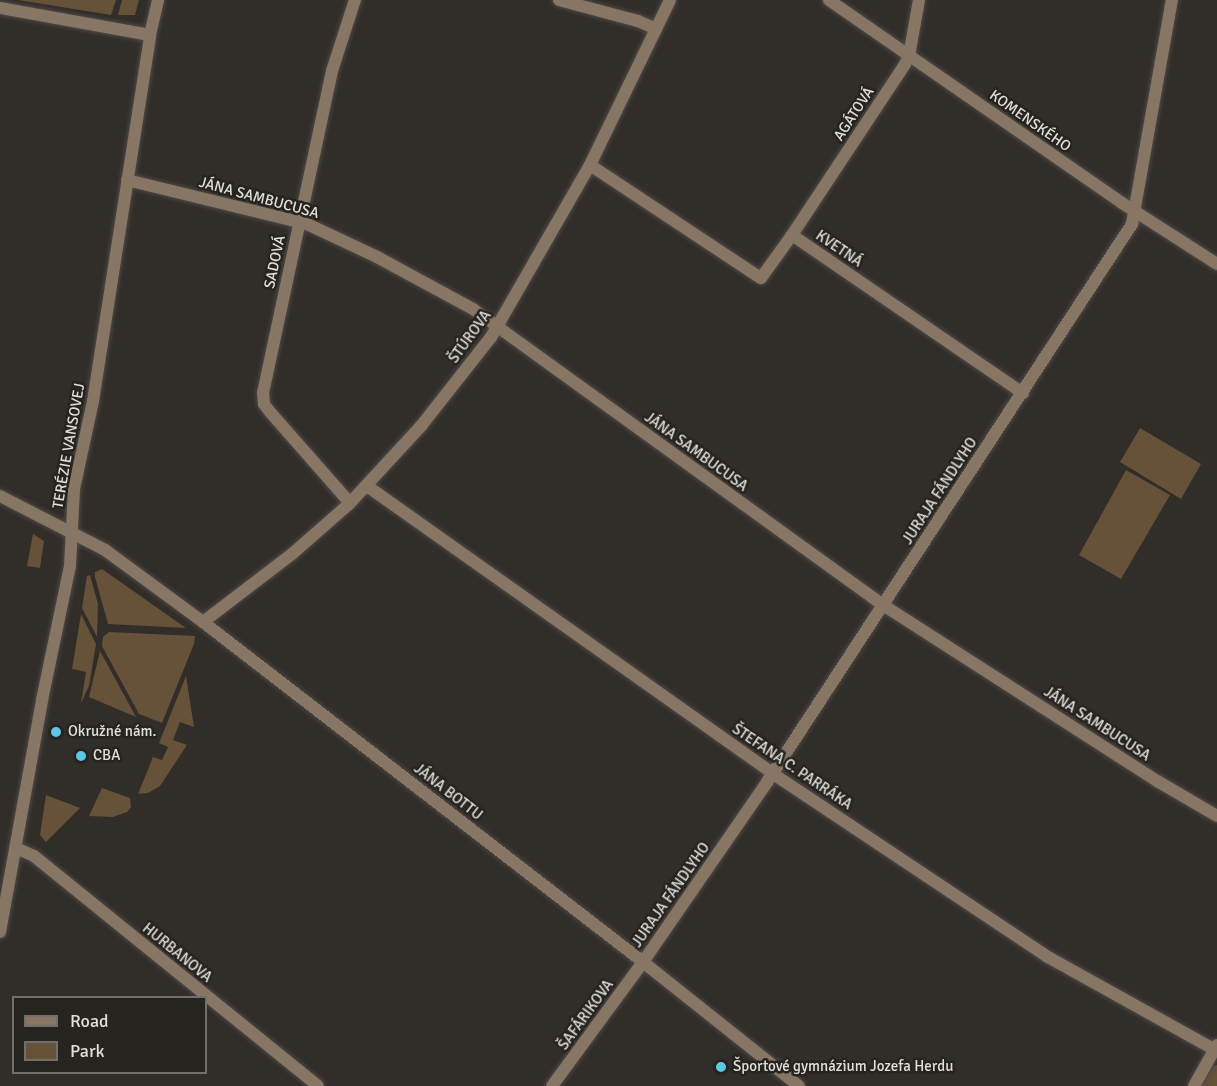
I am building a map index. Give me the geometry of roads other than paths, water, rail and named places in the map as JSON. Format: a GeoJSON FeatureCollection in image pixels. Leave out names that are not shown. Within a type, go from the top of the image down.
{"type":"FeatureCollection","features":[{"type":"Feature","properties":{"kind":"street","name":"TERÉZIE VANSOVEJ"},"geometry":{"type":"LineString","coordinates":[[0,932],[42,700],[70,566],[75,489],[93,401],[150,35],[158,0]]}},
{"type":"Feature","properties":{"kind":"street","name":"SADOVÁ"},"geometry":{"type":"LineString","coordinates":[[350,503],[264,404],[263,393],[332,71],[354,0]]}},
{"type":"Feature","properties":{"kind":"street"},"geometry":{"type":"LineString","coordinates":[[560,0],[638,21],[656,29]]}},
{"type":"Feature","properties":{"kind":"street","name":"ŠTÚROVA"},"geometry":{"type":"LineString","coordinates":[[204,622],[292,554],[367,486],[421,426],[497,327],[590,165],[670,0]]}},
{"type":"Feature","properties":{"kind":"street","name":"KOMENSKÉHO"},"geometry":{"type":"LineString","coordinates":[[830,0],[1134,211],[1217,264]]}},
{"type":"Feature","properties":{"kind":"street","name":"AGÁTOVÁ"},"geometry":{"type":"LineString","coordinates":[[792,236],[909,56],[919,0]]}},
{"type":"Feature","properties":{"kind":"street","name":"JURAJA FÁNDLYHO"},"geometry":{"type":"LineString","coordinates":[[643,962],[772,773],[1132,224],[1172,0]]}},
{"type":"Feature","properties":{"kind":"street"},"geometry":{"type":"LineString","coordinates":[[0,8],[150,35]]}},
{"type":"Feature","properties":{"kind":"street","name":"KVETNÁ"},"geometry":{"type":"LineString","coordinates":[[590,165],[761,278],[792,236],[1023,393]]}},
{"type":"Feature","properties":{"kind":"street","name":"JÁNA SAMBUCUSA"},"geometry":{"type":"LineString","coordinates":[[127,180],[298,222],[376,257],[473,309],[883,605],[1159,782],[1217,816]]}},
{"type":"Feature","properties":{"kind":"street","name":"ŠTEFANA C. PARRÁKA"},"geometry":{"type":"LineString","coordinates":[[367,486],[772,773],[1048,957],[1139,1009],[1216,1049]]}},
{"type":"Feature","properties":{"kind":"street","name":"JÁNA BOTTU"},"geometry":{"type":"LineString","coordinates":[[0,496],[72,531],[105,550],[204,622],[643,962],[799,1086]]}},
{"type":"Feature","properties":{"kind":"street","name":"HURBANOVA"},"geometry":{"type":"LineString","coordinates":[[16,848],[34,856],[207,996]]}},
{"type":"Feature","properties":{"kind":"street","name":"ŠAFÁRIKOVA"},"geometry":{"type":"LineString","coordinates":[[552,1086],[643,962]]}},
{"type":"Feature","properties":{"kind":"street","name":"HURBANOVA"},"geometry":{"type":"LineString","coordinates":[[207,996],[318,1086]]}},
{"type":"Feature","properties":{"kind":"street"},"geometry":{"type":"LineString","coordinates":[[1194,1086],[1216,1049]]}},
{"type":"Feature","properties":{"kind":"place","name":"Okružné nám."},"geometry":{"type":"Point","coordinates":[56,732]}},
{"type":"Feature","properties":{"kind":"place","name":"CBA"},"geometry":{"type":"Point","coordinates":[81,756]}},
{"type":"Feature","properties":{"kind":"place","name":"Športové gymnázium Jozefa Herdu"},"geometry":{"type":"Point","coordinates":[721,1067]}}]}
